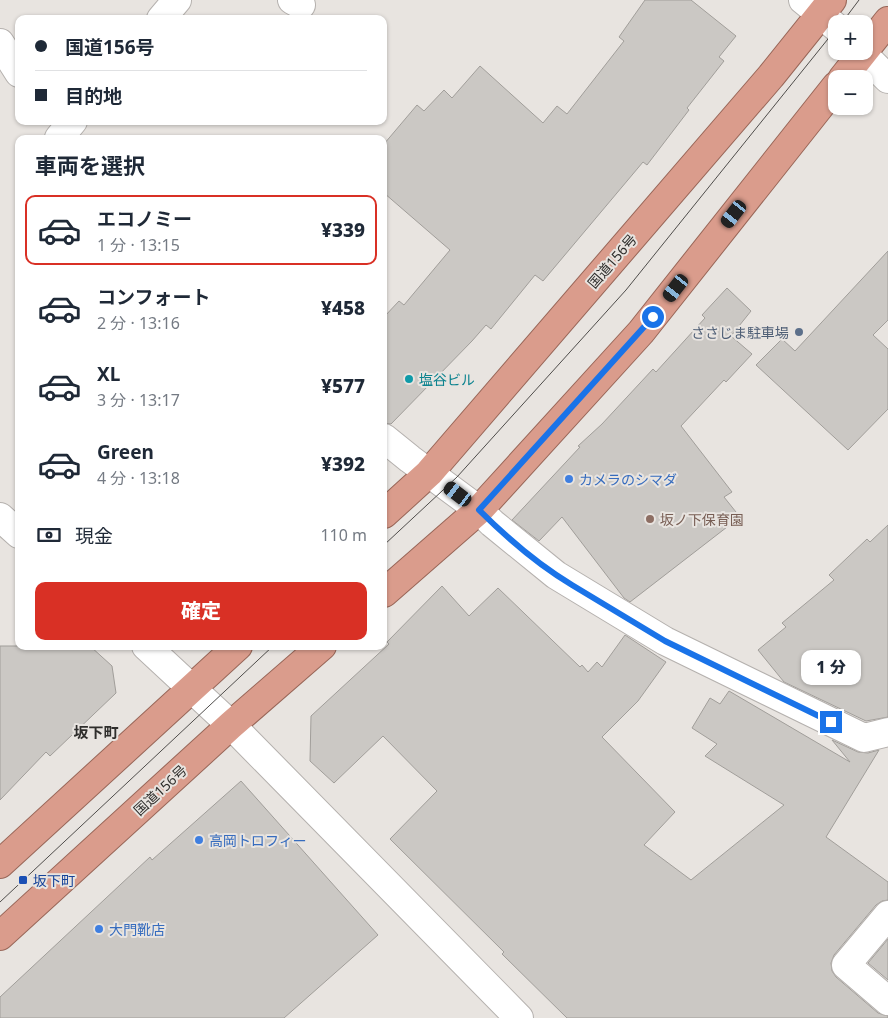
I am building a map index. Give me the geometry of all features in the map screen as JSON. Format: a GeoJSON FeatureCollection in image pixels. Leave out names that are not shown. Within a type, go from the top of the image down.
{"type":"FeatureCollection","features":[{"type":"Feature","properties":{"kind":"highway","name":"国道156号"},"geometry":{"type":"LineString","coordinates":[[387,511],[429,473],[772,76],[823,10]]}},
{"type":"Feature","properties":{"kind":"highway"},"geometry":{"type":"LineString","coordinates":[[873,39],[888,21]]}},
{"type":"Feature","properties":{"kind":"highway"},"geometry":{"type":"LineString","coordinates":[[387,589],[479,510],[641,332],[828,96]]}},
{"type":"Feature","properties":{"kind":"highway"},"geometry":{"type":"LineString","coordinates":[[0,864],[234,650]]}},
{"type":"Feature","properties":{"kind":"highway","name":"国道156号"},"geometry":{"type":"LineString","coordinates":[[0,936],[231,725],[317,650]]}},
{"type":"Feature","properties":{"kind":"street"},"geometry":{"type":"LineString","coordinates":[[164,15],[177,0]]}},
{"type":"Feature","properties":{"kind":"street"},"geometry":{"type":"LineString","coordinates":[[0,43],[15,67]]}},
{"type":"Feature","properties":{"kind":"street"},"geometry":{"type":"LineString","coordinates":[[868,60],[888,79]]}},
{"type":"Feature","properties":{"kind":"street"},"geometry":{"type":"LineString","coordinates":[[387,440],[479,510],[556,575],[665,641],[864,738],[888,732]]}},
{"type":"Feature","properties":{"kind":"street"},"geometry":{"type":"LineString","coordinates":[[0,518],[15,531]]}},
{"type":"Feature","properties":{"kind":"street"},"geometry":{"type":"LineString","coordinates":[[150,650],[231,725],[519,1018]]}},
{"type":"Feature","properties":{"kind":"street"},"geometry":{"type":"LineString","coordinates":[[888,915],[846,965],[888,1001]]}},
{"type":"Feature","properties":{"kind":"building"},"geometry":{"type":"Polygon","coordinates":[[[645,0],[691,0],[736,36],[719,57],[724,61],[687,108],[689,110],[647,165],[643,162],[543,281],[535,275],[491,329],[486,325],[391,424],[387,423],[387,314],[399,301],[404,305],[450,250],[387,196],[387,140],[417,105],[424,111],[444,90],[452,98],[480,66],[543,123],[557,106],[567,114],[624,41],[619,37],[645,0]]]}},
{"type":"Feature","properties":{"kind":"building"},"geometry":{"type":"Polygon","coordinates":[[[888,251],[888,320],[873,335],[888,349],[888,409],[848,450],[756,365],[782,339],[795,351],[888,251]]]}},
{"type":"Feature","properties":{"kind":"building"},"geometry":{"type":"Polygon","coordinates":[[[727,288],[751,311],[731,336],[752,354],[726,382],[724,380],[681,426],[732,492],[724,497],[740,517],[630,602],[624,598],[562,517],[539,541],[512,520],[580,447],[578,446],[602,424],[653,369],[656,372],[705,318],[702,315],[727,288]]]}},
{"type":"Feature","properties":{"kind":"building"},"geometry":{"type":"Polygon","coordinates":[[[888,525],[888,717],[866,721],[784,682],[758,650],[786,627],[782,623],[834,580],[829,575],[867,539],[870,542],[888,525]]]}},
{"type":"Feature","properties":{"kind":"building"},"geometry":{"type":"Polygon","coordinates":[[[442,586],[469,616],[498,588],[580,667],[582,665],[588,672],[597,662],[602,667],[625,635],[666,662],[638,701],[602,737],[675,812],[644,845],[691,880],[784,805],[705,756],[717,744],[692,728],[710,698],[720,704],[729,691],[850,762],[832,740],[858,752],[868,753],[879,750],[826,837],[888,882],[888,900],[876,905],[834,955],[831,963],[832,971],[836,977],[878,1013],[888,1016],[888,1018],[567,1018],[502,954],[504,952],[390,839],[437,791],[383,736],[334,783],[310,761],[311,716],[382,650],[387,650],[389,644],[387,642],[442,586]]]}},
{"type":"Feature","properties":{"kind":"building"},"geometry":{"type":"Polygon","coordinates":[[[0,646],[15,646],[15,650],[94,650],[112,666],[116,693],[50,756],[46,752],[0,800],[0,646]]]}},
{"type":"Feature","properties":{"kind":"building"},"geometry":{"type":"Polygon","coordinates":[[[241,781],[378,935],[284,1018],[0,1018],[0,997],[150,857],[152,860],[241,781]]]}},
{"type":"Feature","properties":{"kind":"building"},"geometry":{"type":"Polygon","coordinates":[[[888,939],[888,980],[868,963],[888,939]]]}},
{"type":"Feature","properties":{"kind":"tram line"},"geometry":{"type":"LineString","coordinates":[[848,15],[859,0]]}},
{"type":"Feature","properties":{"kind":"tram line"},"geometry":{"type":"LineString","coordinates":[[387,542],[457,477],[626,290],[828,39]]}},
{"type":"Feature","properties":{"kind":"tram line"},"geometry":{"type":"LineString","coordinates":[[0,902],[269,650]]}},
{"type":"Feature","properties":{"kind":"place","name":"ささじま駐車場"},"geometry":{"type":"Point","coordinates":[799,332]}},
{"type":"Feature","properties":{"kind":"place","name":"塩谷ビル"},"geometry":{"type":"Point","coordinates":[409,379]}},
{"type":"Feature","properties":{"kind":"place","name":"カメラのシマダ"},"geometry":{"type":"Point","coordinates":[569,479]}},
{"type":"Feature","properties":{"kind":"place","name":"坂ノ下保育園"},"geometry":{"type":"Point","coordinates":[650,519]}},
{"type":"Feature","properties":{"kind":"place","name":"高岡トロフィー"},"geometry":{"type":"Point","coordinates":[199,840]}},
{"type":"Feature","properties":{"kind":"place","name":"坂下町"},"geometry":{"type":"Point","coordinates":[23,880]}},
{"type":"Feature","properties":{"kind":"place","name":"大門靴店"},"geometry":{"type":"Point","coordinates":[99,929]}},
{"type":"Feature","properties":{"kind":"district","name":"坂下町"},"geometry":{"type":"Point","coordinates":[96,732]}},
{"type":"Feature","properties":{"kind":"route"},"geometry":{"type":"LineString","coordinates":[[653,317],[479,510],[556,575],[572,585],[665,641],[831,722]]}}]}
